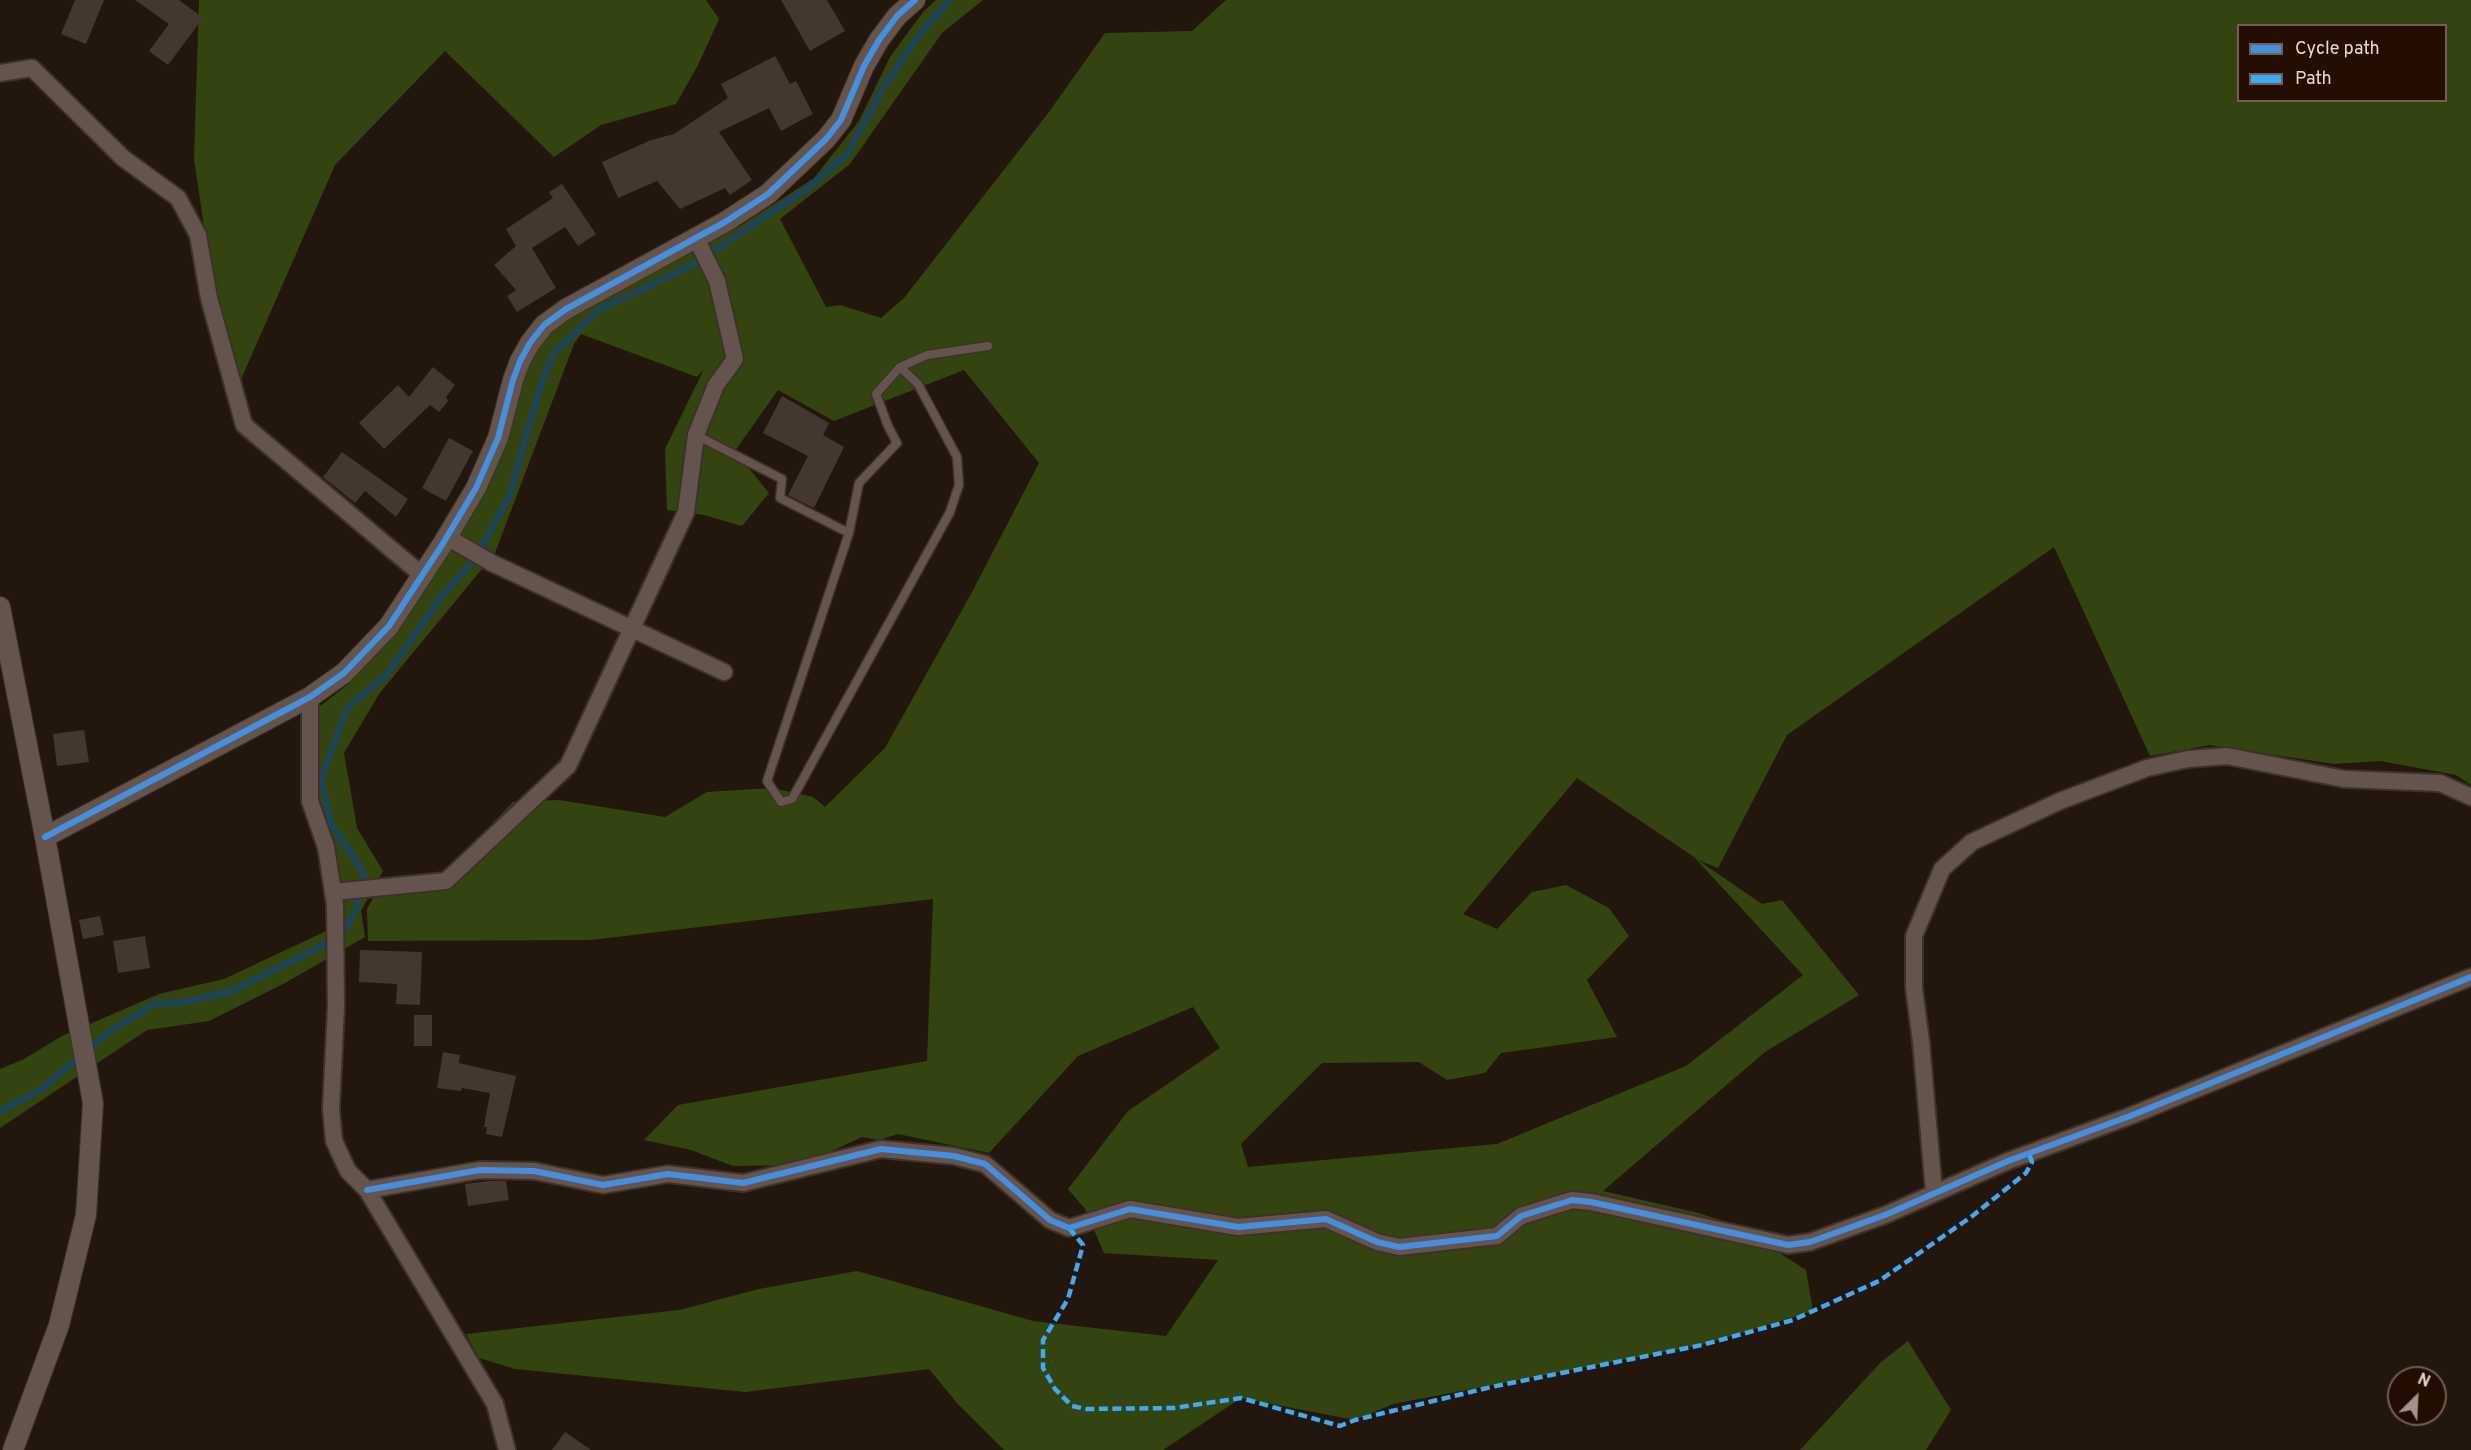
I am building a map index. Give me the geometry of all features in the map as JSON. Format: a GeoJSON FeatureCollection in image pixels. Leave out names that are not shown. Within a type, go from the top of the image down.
{"type":"FeatureCollection","features":[{"type":"Feature","properties":{"kind":"street"},"geometry":{"type":"LineString","coordinates":[[45,837],[310,697],[344,673],[388,626],[447,537],[476,488],[498,438],[520,361],[544,325],[566,309],[724,222],[768,194],[826,140],[841,120],[864,66],[879,40],[897,16],[915,0]]}},
{"type":"Feature","properties":{"kind":"street"},"geometry":{"type":"LineString","coordinates":[[0,74],[32,68],[123,158],[178,198],[198,235],[209,298],[244,425],[422,575]]}},
{"type":"Feature","properties":{"kind":"street"},"geometry":{"type":"LineString","coordinates":[[333,892],[446,881],[568,766],[686,512],[696,435],[716,385],[735,359],[717,281],[696,237]]}},
{"type":"Feature","properties":{"kind":"street"},"geometry":{"type":"LineString","coordinates":[[447,537],[492,563],[724,672]]}},
{"type":"Feature","properties":{"kind":"street"},"geometry":{"type":"LineString","coordinates":[[0,607],[45,837],[93,1103],[86,1215],[59,1325],[13,1450]]}},
{"type":"Feature","properties":{"kind":"street"},"geometry":{"type":"LineString","coordinates":[[310,697],[310,801],[326,847],[333,892],[336,1007],[332,1109],[334,1141],[348,1171],[367,1191],[495,1404],[507,1450]]}},
{"type":"Feature","properties":{"kind":"street"},"geometry":{"type":"LineString","coordinates":[[1934,1192],[1914,988],[1914,936],[1942,868],[1972,842],[2060,801],[2147,768],[2188,759],[2227,756],[2344,779],[2440,783],[2471,797]]}},
{"type":"Feature","properties":{"kind":"street"},"geometry":{"type":"LineString","coordinates":[[367,1191],[480,1170],[534,1171],[603,1185],[668,1174],[743,1183],[881,1149],[954,1156],[985,1164],[1050,1220],[1069,1228],[1130,1209],[1238,1227],[1326,1220],[1377,1242],[1399,1247],[1497,1236],[1521,1216],[1572,1200],[1591,1202],[1788,1245],[1810,1242],[1885,1215],[2008,1161],[2130,1116],[2471,977]]}},
{"type":"Feature","properties":{"kind":"lane"},"geometry":{"type":"LineString","coordinates":[[900,367],[918,384],[957,457],[959,484],[950,512],[792,799],[782,802],[767,781],[849,533],[859,483],[897,443],[876,394],[900,367],[927,355],[988,346]]}},
{"type":"Feature","properties":{"kind":"lane"},"geometry":{"type":"LineString","coordinates":[[696,435],[782,479],[780,498],[849,533]]}},
{"type":"Feature","properties":{"kind":"green space"},"geometry":{"type":"Polygon","coordinates":[[[199,0],[706,0],[719,19],[698,65],[676,104],[601,125],[554,157],[445,51],[335,165],[235,393],[220,336],[194,159],[199,0]]]}},
{"type":"Feature","properties":{"kind":"green space"},"geometry":{"type":"Polygon","coordinates":[[[936,0],[983,0],[942,33],[850,164],[780,219],[826,307],[840,305],[881,318],[904,298],[1049,112],[1105,33],[1192,31],[1226,0],[2471,0],[2471,785],[2456,775],[2380,761],[2334,764],[2210,745],[2150,756],[2054,547],[1787,735],[1718,868],[1698,860],[1762,904],[1782,900],[1859,995],[1765,1052],[1603,1191],[1699,1213],[1737,1226],[1806,1270],[1813,1311],[1702,1345],[1393,1404],[1355,1420],[1241,1398],[1163,1450],[1004,1450],[957,1403],[929,1369],[745,1392],[515,1369],[479,1358],[466,1334],[679,1310],[759,1289],[857,1271],[1033,1321],[1166,1336],[1218,1260],[1104,1253],[1085,1209],[1068,1189],[1128,1111],[1220,1048],[1193,1007],[1078,1056],[989,1153],[898,1134],[879,1140],[862,1137],[801,1165],[733,1166],[691,1150],[644,1140],[678,1105],[927,1061],[933,899],[591,940],[368,941],[367,909],[382,882],[443,875],[513,802],[559,800],[665,817],[707,792],[772,788],[813,797],[825,807],[885,748],[971,594],[1039,463],[964,370],[834,421],[778,390],[735,451],[769,493],[742,526],[704,515],[667,510],[665,449],[704,369],[697,377],[581,334],[574,344],[495,553],[379,694],[344,753],[357,828],[383,871],[361,911],[365,937],[285,983],[209,1021],[147,1030],[0,1128],[0,1069],[24,1059],[62,1036],[159,994],[224,979],[324,932],[341,911],[314,796],[319,707],[347,685],[395,632],[423,593],[486,492],[535,349],[549,329],[572,314],[740,226],[814,178],[859,121],[890,57],[923,12],[936,0]],[[1577,778],[1463,914],[1497,929],[1532,892],[1566,885],[1609,908],[1629,936],[1587,980],[1617,1037],[1501,1053],[1485,1073],[1447,1080],[1419,1062],[1322,1063],[1241,1144],[1248,1167],[1497,1144],[1686,1066],[1803,975],[1694,857],[1577,778]]]}},
{"type":"Feature","properties":{"kind":"green space"},"geometry":{"type":"Polygon","coordinates":[[[1908,1341],[1951,1410],[1926,1450],[1800,1450],[1880,1363],[1908,1341]]]}},
{"type":"Feature","properties":{"kind":"building"},"geometry":{"type":"Polygon","coordinates":[[[75,0],[104,0],[86,44],[61,34],[75,0]]]}},
{"type":"Feature","properties":{"kind":"building"},"geometry":{"type":"Polygon","coordinates":[[[135,0],[179,0],[203,18],[168,65],[149,51],[169,24],[135,0]]]}},
{"type":"Feature","properties":{"kind":"building"},"geometry":{"type":"Polygon","coordinates":[[[781,0],[827,0],[845,31],[810,51],[781,0]]]}},
{"type":"Feature","properties":{"kind":"building"},"geometry":{"type":"Polygon","coordinates":[[[775,56],[790,84],[796,81],[813,114],[781,131],[769,108],[719,132],[752,180],[730,195],[725,188],[680,209],[657,181],[618,198],[602,162],[651,140],[674,134],[728,98],[721,84],[775,56]]]}},
{"type":"Feature","properties":{"kind":"building"},"geometry":{"type":"Polygon","coordinates":[[[562,184],[596,234],[578,246],[565,227],[532,248],[556,288],[517,312],[507,296],[516,290],[494,265],[516,246],[506,229],[553,198],[549,192],[562,184]]]}},
{"type":"Feature","properties":{"kind":"building"},"geometry":{"type":"Polygon","coordinates":[[[433,367],[455,385],[446,397],[448,401],[439,412],[430,405],[384,449],[359,423],[398,385],[409,397],[433,367]]]}},
{"type":"Feature","properties":{"kind":"building"},"geometry":{"type":"Polygon","coordinates":[[[782,396],[829,423],[823,435],[844,447],[814,508],[788,495],[808,456],[763,433],[782,396]]]}},
{"type":"Feature","properties":{"kind":"building"},"geometry":{"type":"Polygon","coordinates":[[[449,438],[473,451],[446,501],[422,488],[449,438]]]}},
{"type":"Feature","properties":{"kind":"building"},"geometry":{"type":"Polygon","coordinates":[[[342,452],[408,499],[396,517],[365,491],[355,503],[323,477],[342,452]]]}},
{"type":"Feature","properties":{"kind":"building"},"geometry":{"type":"Polygon","coordinates":[[[84,730],[89,762],[57,766],[53,734],[84,730]]]}},
{"type":"Feature","properties":{"kind":"building"},"geometry":{"type":"Polygon","coordinates":[[[100,916],[104,935],[83,939],[79,920],[100,916]]]}},
{"type":"Feature","properties":{"kind":"building"},"geometry":{"type":"Polygon","coordinates":[[[145,936],[150,968],[118,973],[113,941],[145,936]]]}},
{"type":"Feature","properties":{"kind":"building"},"geometry":{"type":"Polygon","coordinates":[[[360,950],[422,952],[420,1005],[396,1004],[397,984],[359,982],[360,950]]]}},
{"type":"Feature","properties":{"kind":"building"},"geometry":{"type":"Polygon","coordinates":[[[414,1015],[432,1015],[432,1046],[414,1046],[414,1015]]]}},
{"type":"Feature","properties":{"kind":"building"},"geometry":{"type":"Polygon","coordinates":[[[443,1052],[460,1055],[459,1063],[516,1076],[502,1137],[486,1134],[487,1127],[484,1127],[490,1093],[462,1088],[461,1091],[437,1088],[443,1052]]]}},
{"type":"Feature","properties":{"kind":"building"},"geometry":{"type":"Polygon","coordinates":[[[506,1181],[509,1200],[468,1206],[465,1184],[506,1181]]]}},
{"type":"Feature","properties":{"kind":"building"},"geometry":{"type":"Polygon","coordinates":[[[565,1432],[591,1450],[552,1450],[565,1432]]]}},
{"type":"Feature","properties":{"kind":"waterway"},"geometry":{"type":"LineString","coordinates":[[0,1111],[42,1089],[106,1034],[154,1004],[180,1003],[232,991],[321,946],[347,927],[362,894],[364,874],[331,823],[321,779],[347,708],[387,674],[441,597],[474,560],[509,497],[539,391],[553,354],[599,310],[698,262],[808,188],[848,153],[885,85],[919,35],[950,0]]}},
{"type":"Feature","properties":{"kind":"marked path"},"geometry":{"type":"LineString","coordinates":[[1069,1228],[1083,1245],[1068,1299],[1043,1340],[1043,1368],[1055,1389],[1072,1406],[1086,1409],[1174,1408],[1241,1398],[1340,1426],[1355,1420],[1491,1387],[1702,1345],[1793,1320],[1879,1281],[1971,1217],[2026,1173],[2032,1162],[2029,1154]]}},
{"type":"Feature","properties":{"kind":"cycle path"},"geometry":{"type":"LineString","coordinates":[[45,837],[310,697],[344,673],[389,626],[476,488],[498,438],[520,361],[544,325],[566,309],[725,222],[768,194],[826,139],[841,120],[864,66],[879,40],[897,16],[915,0]]}},
{"type":"Feature","properties":{"kind":"cycle path"},"geometry":{"type":"LineString","coordinates":[[367,1190],[480,1170],[534,1171],[603,1185],[668,1174],[743,1183],[881,1149],[954,1156],[985,1164],[1050,1220],[1069,1228],[1130,1209],[1238,1227],[1326,1219],[1377,1242],[1399,1247],[1497,1236],[1521,1216],[1572,1200],[1591,1202],[1788,1245],[1810,1242],[1885,1215],[2008,1161],[2130,1116],[2471,977]]}}]}
